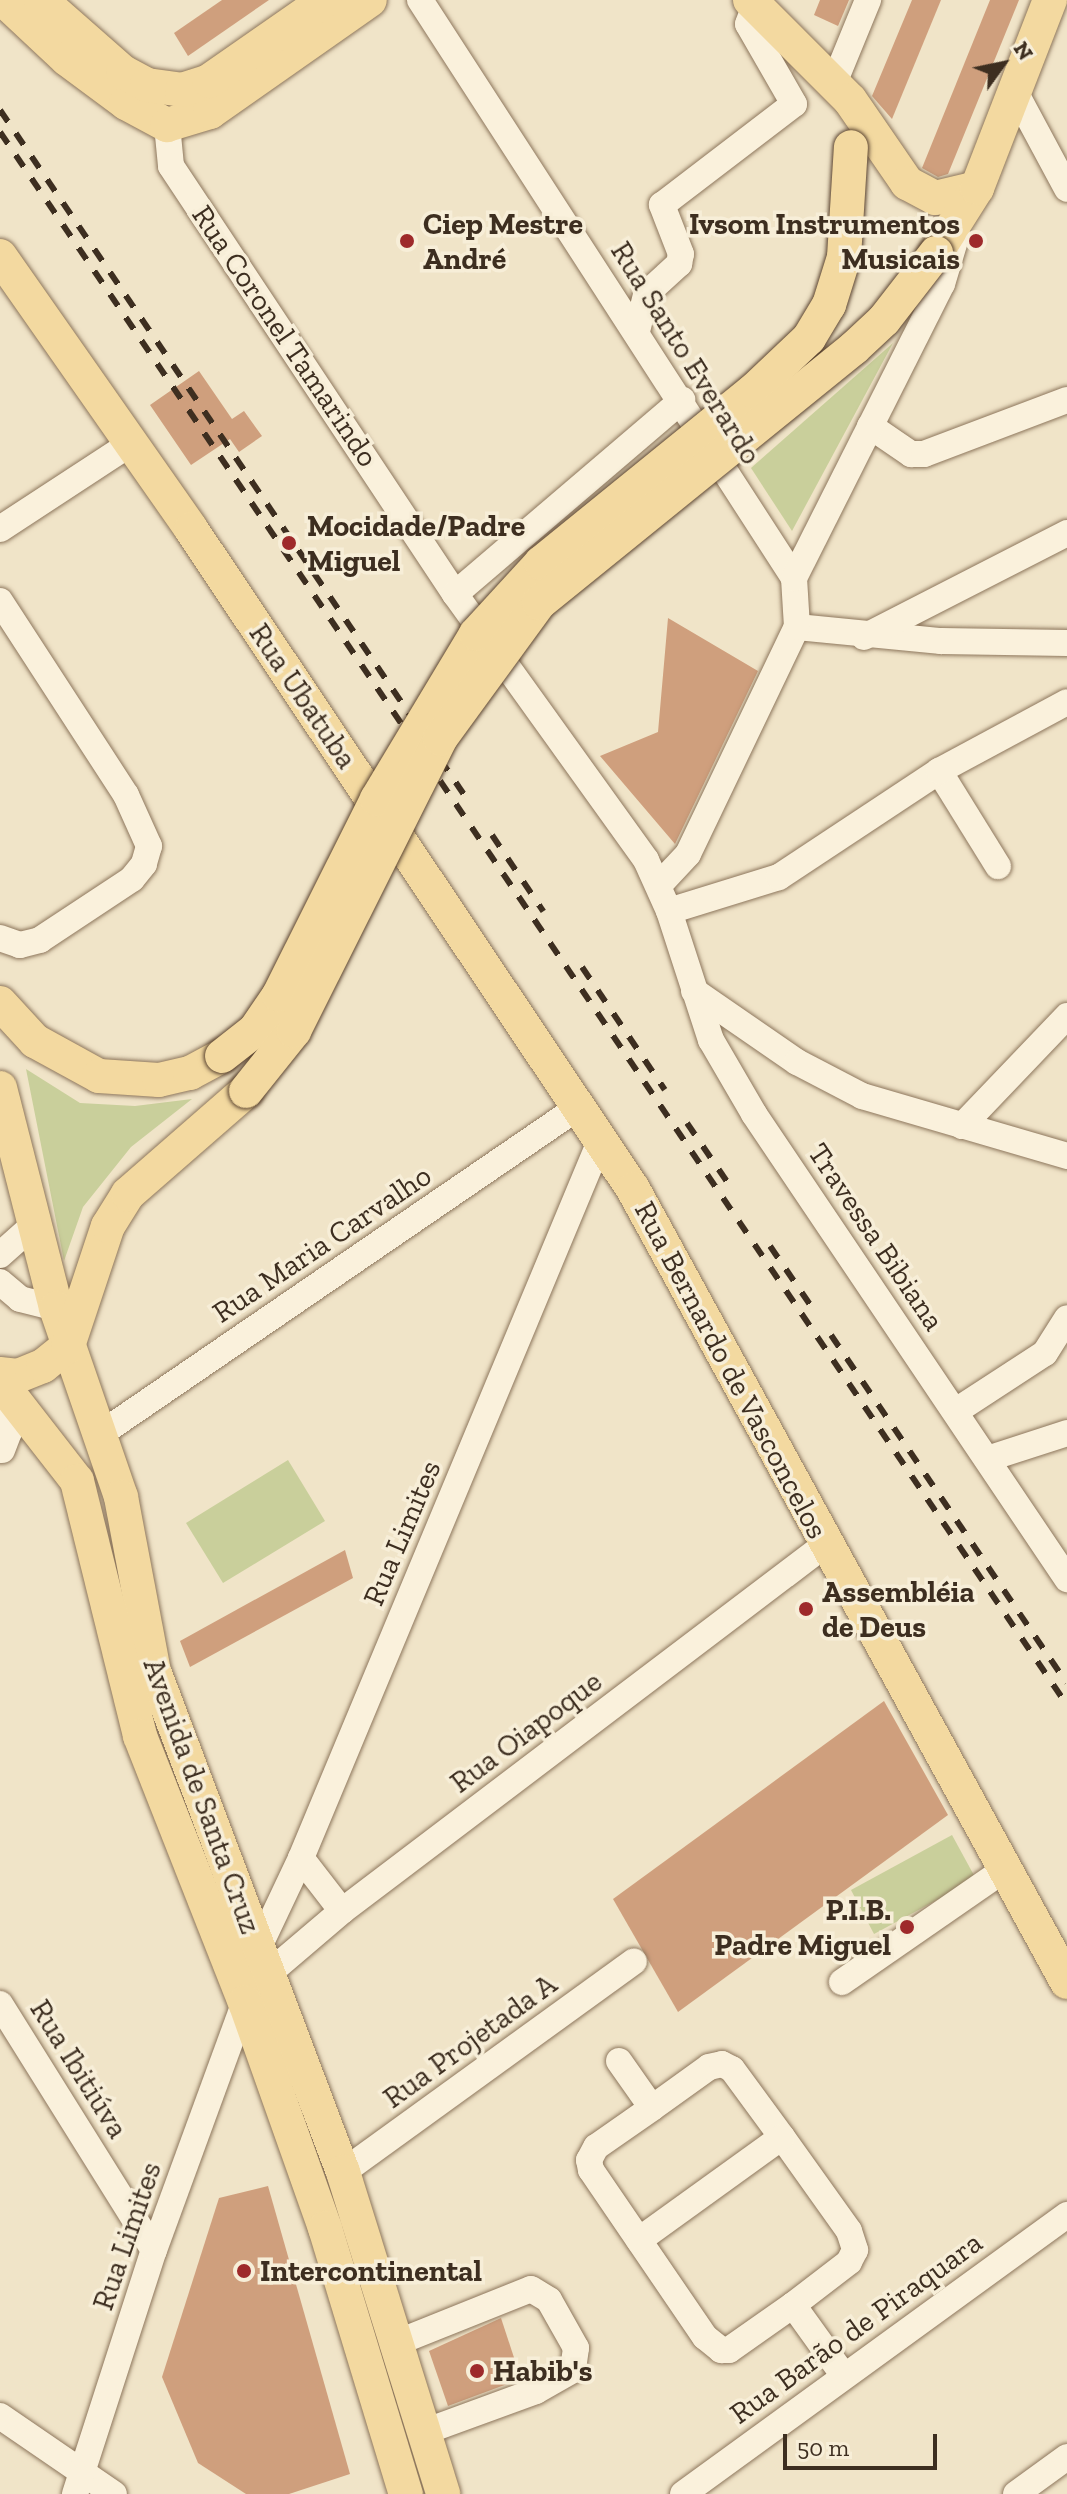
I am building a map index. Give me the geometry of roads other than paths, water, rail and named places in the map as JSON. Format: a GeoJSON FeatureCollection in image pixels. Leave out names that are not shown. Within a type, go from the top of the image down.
{"type":"FeatureCollection","features":[{"type":"Feature","properties":{"kind":"main road"},"geometry":{"type":"LineString","coordinates":[[4,0],[67,59],[126,103],[167,125],[210,112],[370,0]]}},
{"type":"Feature","properties":{"kind":"main road"},"geometry":{"type":"LineString","coordinates":[[41,0],[123,72],[167,90],[209,81],[325,0]]}},
{"type":"Feature","properties":{"kind":"main road"},"geometry":{"type":"LineString","coordinates":[[3,1383],[43,1366],[68,1346],[108,1226],[128,1194],[246,1091],[294,1031],[440,739],[539,603],[854,348],[884,320],[936,253],[969,202],[1050,0]]}},
{"type":"Feature","properties":{"kind":"main road"},"geometry":{"type":"LineString","coordinates":[[754,1],[842,91],[907,183],[922,194],[969,202]]}},
{"type":"Feature","properties":{"kind":"main road"},"geometry":{"type":"LineString","coordinates":[[0,1003],[35,1041],[99,1076],[159,1080],[190,1073],[222,1056],[255,1030],[279,995],[377,799],[476,634],[541,563],[753,391],[809,338],[829,305],[844,257],[851,147],[842,91]]}},
{"type":"Feature","properties":{"kind":"main road","name":"Rua Ubatuba"},"geometry":{"type":"LineString","coordinates":[[0,256],[601,1139]]}},
{"type":"Feature","properties":{"kind":"main road","name":"Avenida de Santa Cruz"},"geometry":{"type":"LineString","coordinates":[[0,1088],[37,1222],[56,1308],[121,1497],[154,1671],[343,2172],[443,2494]]}},
{"type":"Feature","properties":{"kind":"main road","name":"Rua Bernardo de Vasconcelos"},"geometry":{"type":"LineString","coordinates":[[601,1139],[677,1264],[826,1544],[1067,1982]]}},
{"type":"Feature","properties":{"kind":"main road","name":"Avenida de Santa Cruz"},"geometry":{"type":"LineString","coordinates":[[3,1383],[40,1426],[77,1481],[140,1736],[245,2002],[325,2228],[406,2494]]}},
{"type":"Feature","properties":{"kind":"street","name":"Rua Santo Everardo"},"geometry":{"type":"LineString","coordinates":[[420,0],[682,400],[794,578]]}},
{"type":"Feature","properties":{"kind":"street"},"geometry":{"type":"LineString","coordinates":[[842,91],[868,0]]}},
{"type":"Feature","properties":{"kind":"street"},"geometry":{"type":"LineString","coordinates":[[637,331],[646,294],[679,264],[681,254],[662,205],[794,104],[748,24],[754,1]]}},
{"type":"Feature","properties":{"kind":"street"},"geometry":{"type":"LineString","coordinates":[[1014,90],[1067,189]]}},
{"type":"Feature","properties":{"kind":"street","name":"Rua Coronel Tamarindo"},"geometry":{"type":"LineString","coordinates":[[167,125],[171,166],[455,594],[632,839],[659,885],[669,911]]}},
{"type":"Feature","properties":{"kind":"street"},"geometry":{"type":"LineString","coordinates":[[659,885],[688,854],[797,627],[794,578],[942,284],[969,202]]}},
{"type":"Feature","properties":{"kind":"street"},"geometry":{"type":"LineString","coordinates":[[455,594],[682,400]]}},
{"type":"Feature","properties":{"kind":"street"},"geometry":{"type":"LineString","coordinates":[[870,426],[911,454],[924,454],[1067,400]]}},
{"type":"Feature","properties":{"kind":"street"},"geometry":{"type":"LineString","coordinates":[[0,529],[130,444]]}},
{"type":"Feature","properties":{"kind":"street"},"geometry":{"type":"LineString","coordinates":[[864,637],[1067,533]]}},
{"type":"Feature","properties":{"kind":"street"},"geometry":{"type":"LineString","coordinates":[[0,601],[126,795],[149,846],[132,879],[31,944],[0,938]]}},
{"type":"Feature","properties":{"kind":"street"},"geometry":{"type":"LineString","coordinates":[[797,627],[864,637],[1067,643]]}},
{"type":"Feature","properties":{"kind":"street"},"geometry":{"type":"LineString","coordinates":[[669,911],[779,877],[939,771],[1067,702]]}},
{"type":"Feature","properties":{"kind":"street"},"geometry":{"type":"LineString","coordinates":[[939,771],[998,866]]}},
{"type":"Feature","properties":{"kind":"street","name":"Travessa Bibiana"},"geometry":{"type":"LineString","coordinates":[[669,911],[711,1040],[754,1114],[1067,1579]]}},
{"type":"Feature","properties":{"kind":"street"},"geometry":{"type":"LineString","coordinates":[[694,991],[824,1079],[862,1096],[1067,1156]]}},
{"type":"Feature","properties":{"kind":"street"},"geometry":{"type":"LineString","coordinates":[[962,1126],[1067,1016]]}},
{"type":"Feature","properties":{"kind":"street","name":"Rua Maria Carvalho"},"geometry":{"type":"LineString","coordinates":[[99,1435],[580,1106]]}},
{"type":"Feature","properties":{"kind":"street","name":"Rua Limites"},"geometry":{"type":"LineString","coordinates":[[263,1962],[301,1858],[601,1139]]}},
{"type":"Feature","properties":{"kind":"street"},"geometry":{"type":"LineString","coordinates":[[0,1255],[37,1222]]}},
{"type":"Feature","properties":{"kind":"street"},"geometry":{"type":"LineString","coordinates":[[0,1282],[20,1299],[56,1308]]}},
{"type":"Feature","properties":{"kind":"street"},"geometry":{"type":"LineString","coordinates":[[956,1411],[1045,1353],[1067,1318]]}},
{"type":"Feature","properties":{"kind":"street"},"geometry":{"type":"LineString","coordinates":[[1,1450],[9,1432],[3,1383]]}},
{"type":"Feature","properties":{"kind":"street"},"geometry":{"type":"LineString","coordinates":[[1,1450],[40,1426]]}},
{"type":"Feature","properties":{"kind":"street"},"geometry":{"type":"LineString","coordinates":[[987,1459],[1067,1433]]}},
{"type":"Feature","properties":{"kind":"street","name":"Rua Oiapoque"},"geometry":{"type":"LineString","coordinates":[[263,1962],[342,1911],[826,1544]]}},
{"type":"Feature","properties":{"kind":"street"},"geometry":{"type":"LineString","coordinates":[[301,1858],[342,1911]]}},
{"type":"Feature","properties":{"kind":"street"},"geometry":{"type":"LineString","coordinates":[[842,1982],[1005,1869]]}},
{"type":"Feature","properties":{"kind":"street","name":"Rua Projetada A"},"geometry":{"type":"LineString","coordinates":[[343,2172],[634,1961]]}},
{"type":"Feature","properties":{"kind":"street","name":"Rua Limites"},"geometry":{"type":"LineString","coordinates":[[78,2485],[154,2250],[245,2002]]}},
{"type":"Feature","properties":{"kind":"street","name":"Rua Ibitiúva"},"geometry":{"type":"LineString","coordinates":[[0,2004],[154,2250]]}},
{"type":"Feature","properties":{"kind":"street"},"geometry":{"type":"LineString","coordinates":[[619,2061],[652,2108]]}},
{"type":"Feature","properties":{"kind":"street"},"geometry":{"type":"LineString","coordinates":[[722,2064],[732,2069],[849,2231],[855,2250],[849,2262],[738,2345],[721,2350],[705,2337],[589,2160],[596,2147],[652,2108],[709,2067],[722,2064]]}},
{"type":"Feature","properties":{"kind":"street"},"geometry":{"type":"LineString","coordinates":[[639,2240],[782,2137]]}},
{"type":"Feature","properties":{"kind":"street","name":"Rua Barão de Piraquara"},"geometry":{"type":"LineString","coordinates":[[683,2494],[1067,2215]]}},
{"type":"Feature","properties":{"kind":"street"},"geometry":{"type":"LineString","coordinates":[[396,2343],[531,2289],[549,2300],[576,2348],[573,2370],[428,2447],[422,2494]]}},
{"type":"Feature","properties":{"kind":"street"},"geometry":{"type":"LineString","coordinates":[[793,2305],[844,2376]]}},
{"type":"Feature","properties":{"kind":"street"},"geometry":{"type":"LineString","coordinates":[[0,2416],[78,2485],[114,2494]]}},
{"type":"Feature","properties":{"kind":"street"},"geometry":{"type":"LineString","coordinates":[[1016,2494],[1067,2457]]}},
{"type":"Feature","properties":{"kind":"railway"},"geometry":{"type":"LineString","coordinates":[[0,110],[467,799]]}},
{"type":"Feature","properties":{"kind":"railway"},"geometry":{"type":"LineString","coordinates":[[0,132],[1067,1705]]}},
{"type":"Feature","properties":{"kind":"railway"},"geometry":{"type":"LineString","coordinates":[[492,835],[543,911]]}},
{"type":"Feature","properties":{"kind":"railway"},"geometry":{"type":"LineString","coordinates":[[582,967],[665,1090]]}},
{"type":"Feature","properties":{"kind":"railway"},"geometry":{"type":"LineString","coordinates":[[687,1123],[730,1186]]}},
{"type":"Feature","properties":{"kind":"railway"},"geometry":{"type":"LineString","coordinates":[[770,1246],[813,1309]]}},
{"type":"Feature","properties":{"kind":"railway"},"geometry":{"type":"LineString","coordinates":[[831,1335],[1067,1683]]}},
{"type":"Feature","properties":{"kind":"place","name":"Ciep Mestre André"},"geometry":{"type":"Point","coordinates":[407,241]}},
{"type":"Feature","properties":{"kind":"place","name":"Ivsom Instrumentos Musicais"},"geometry":{"type":"Point","coordinates":[976,241]}},
{"type":"Feature","properties":{"kind":"place","name":"Mocidade/Padre Miguel"},"geometry":{"type":"Point","coordinates":[289,543]}},
{"type":"Feature","properties":{"kind":"place","name":"Assembléia de Deus"},"geometry":{"type":"Point","coordinates":[806,1609]}},
{"type":"Feature","properties":{"kind":"place","name":"P.I.B. Padre Miguel"},"geometry":{"type":"Point","coordinates":[907,1927]}},
{"type":"Feature","properties":{"kind":"place","name":"Intercontinental"},"geometry":{"type":"Point","coordinates":[244,2271]}},
{"type":"Feature","properties":{"kind":"place","name":"Habib's"},"geometry":{"type":"Point","coordinates":[477,2371]}}]}
